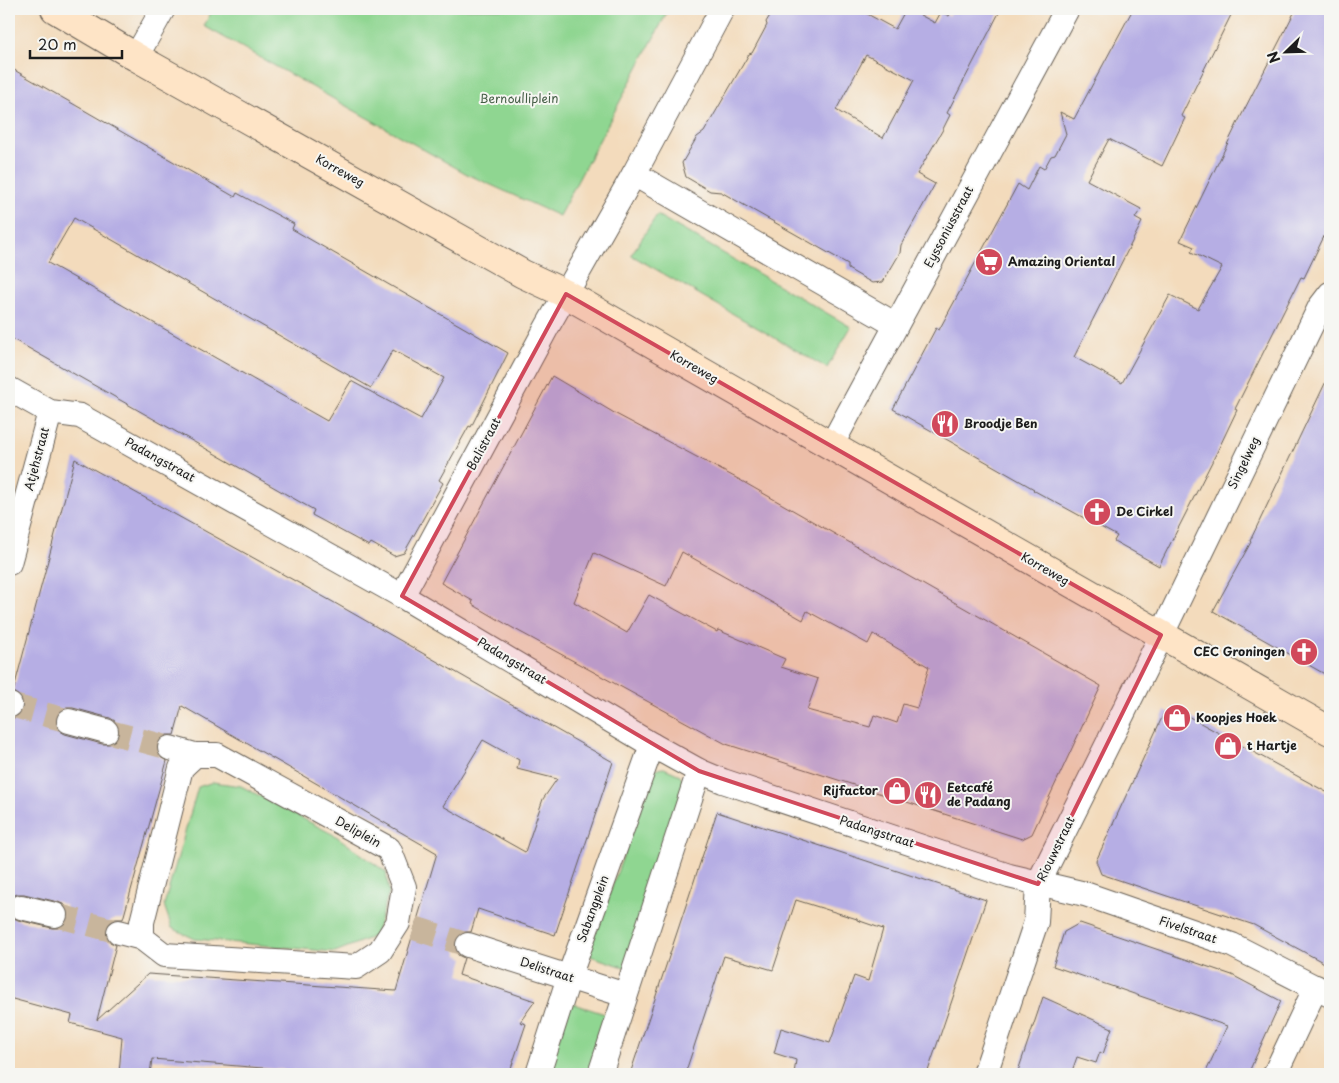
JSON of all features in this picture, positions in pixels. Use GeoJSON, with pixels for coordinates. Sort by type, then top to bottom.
{"type":"FeatureCollection","features":[{"type":"Feature","properties":{"kind":"street","name":"Korreweg"},"geometry":{"type":"LineString","coordinates":[[55,9],[136,57],[524,274],[566,294],[1330,731]]}},
{"type":"Feature","properties":{"kind":"street"},"geometry":{"type":"LineString","coordinates":[[136,57],[163,9]]}},
{"type":"Feature","properties":{"kind":"street"},"geometry":{"type":"LineString","coordinates":[[566,294],[634,174],[722,9]]}},
{"type":"Feature","properties":{"kind":"street","name":"Eyssoniusstraat"},"geometry":{"type":"LineString","coordinates":[[831,446],[1067,9]]}},
{"type":"Feature","properties":{"kind":"street"},"geometry":{"type":"LineString","coordinates":[[634,174],[896,325]]}},
{"type":"Feature","properties":{"kind":"street","name":"Balistraat"},"geometry":{"type":"LineString","coordinates":[[402,596],[566,294]]}},
{"type":"Feature","properties":{"kind":"street","name":"Singelweg"},"geometry":{"type":"LineString","coordinates":[[1160,635],[1320,307],[1330,294]]}},
{"type":"Feature","properties":{"kind":"street","name":"Padangstraat"},"geometry":{"type":"LineString","coordinates":[[9,389],[50,412],[80,416],[402,596],[699,771],[723,781],[1038,884]]}},
{"type":"Feature","properties":{"kind":"street","name":"Atjehstraat"},"geometry":{"type":"LineString","coordinates":[[9,563],[50,412]]}},
{"type":"Feature","properties":{"kind":"street","name":"Riouwstraat"},"geometry":{"type":"LineString","coordinates":[[986,1074],[1036,922],[1038,884],[1160,635]]}},
{"type":"Feature","properties":{"kind":"street"},"geometry":{"type":"LineString","coordinates":[[69,721],[106,731]]}},
{"type":"Feature","properties":{"kind":"street","name":"Sabangplein"},"geometry":{"type":"LineString","coordinates":[[538,1074],[569,977],[652,745]]}},
{"type":"Feature","properties":{"kind":"street","name":"Deliplein"},"geometry":{"type":"LineString","coordinates":[[119,932],[142,938],[164,954],[356,967],[380,951],[406,926],[404,887],[389,850],[217,754],[195,755],[170,748]]}},
{"type":"Feature","properties":{"kind":"street"},"geometry":{"type":"LineString","coordinates":[[142,938],[142,922],[181,768],[195,755]]}},
{"type":"Feature","properties":{"kind":"street"},"geometry":{"type":"LineString","coordinates":[[600,1074],[699,771]]}},
{"type":"Feature","properties":{"kind":"street","name":"Fivelstraat"},"geometry":{"type":"LineString","coordinates":[[1038,884],[1085,894],[1232,945],[1323,991]]}},
{"type":"Feature","properties":{"kind":"street"},"geometry":{"type":"LineString","coordinates":[[21,906],[55,915]]}},
{"type":"Feature","properties":{"kind":"street","name":"Delistraat"},"geometry":{"type":"LineString","coordinates":[[468,945],[625,995]]}},
{"type":"Feature","properties":{"kind":"street"},"geometry":{"type":"LineString","coordinates":[[1275,1074],[1323,991]]}},
{"type":"Feature","properties":{"kind":"highlighted area"},"geometry":{"type":"Polygon","coordinates":[[[566,294],[1161,635],[1038,884],[699,771],[402,596],[566,294]]]}},
{"type":"Feature","properties":{"kind":"green space","name":"Bernoulliplein"},"geometry":{"type":"Polygon","coordinates":[[[213,9],[669,9],[559,216],[467,174],[204,26],[213,9]]]}},
{"type":"Feature","properties":{"kind":"green space"},"geometry":{"type":"Polygon","coordinates":[[[657,215],[851,327],[827,368],[631,255],[657,215]]]}},
{"type":"Feature","properties":{"kind":"green space"},"geometry":{"type":"Polygon","coordinates":[[[664,768],[680,775],[686,788],[627,968],[587,955],[655,769],[664,768]]]}},
{"type":"Feature","properties":{"kind":"green space"},"geometry":{"type":"Polygon","coordinates":[[[213,782],[241,786],[336,836],[386,872],[389,892],[375,936],[335,952],[195,939],[172,928],[164,905],[198,787],[213,782]]]}},
{"type":"Feature","properties":{"kind":"green space"},"geometry":{"type":"Polygon","coordinates":[[[571,1003],[611,1016],[592,1074],[546,1074],[571,1003]]]}},
{"type":"Feature","properties":{"kind":"building"},"geometry":{"type":"Polygon","coordinates":[[[774,9],[858,9],[895,29],[906,9],[935,23],[941,12],[949,16],[953,9],[1001,9],[947,113],[950,115],[942,131],[917,174],[935,184],[883,282],[872,283],[848,269],[848,264],[721,192],[710,191],[686,177],[682,163],[697,137],[704,132],[749,54],[752,53],[767,25],[766,22],[774,9]],[[866,55],[836,110],[883,138],[914,80],[866,55]]]}},
{"type":"Feature","properties":{"kind":"building"},"geometry":{"type":"Polygon","coordinates":[[[1133,9],[1234,9],[1181,116],[1185,118],[1162,166],[1109,139],[1087,180],[1141,209],[1135,218],[1142,222],[1074,357],[1122,383],[1170,295],[1198,309],[1222,267],[1191,252],[1194,247],[1180,241],[1296,9],[1330,9],[1330,224],[1304,278],[1301,277],[1235,409],[1237,410],[1217,452],[1159,566],[1114,541],[1117,536],[893,409],[936,328],[939,330],[1018,184],[1027,190],[1039,166],[1044,169],[1051,156],[1055,155],[1066,134],[1060,112],[1074,119],[1133,9]]]}},
{"type":"Feature","properties":{"kind":"building"},"geometry":{"type":"Polygon","coordinates":[[[9,67],[235,197],[237,193],[294,224],[292,229],[508,353],[471,427],[469,426],[439,480],[443,483],[404,553],[394,556],[371,543],[369,546],[312,515],[314,510],[9,337],[9,67]],[[74,218],[48,263],[327,421],[351,381],[421,419],[444,378],[393,350],[371,388],[74,218]]]}},
{"type":"Feature","properties":{"kind":"building"},"geometry":{"type":"Polygon","coordinates":[[[1330,373],[1330,677],[1213,611],[1251,542],[1330,373]]]}},
{"type":"Feature","properties":{"kind":"building"},"geometry":{"type":"Polygon","coordinates":[[[552,376],[616,414],[740,480],[1101,686],[1032,834],[1022,839],[726,744],[511,627],[472,604],[473,601],[441,583],[552,376]],[[682,552],[666,586],[594,553],[574,602],[627,633],[649,595],[717,632],[718,630],[785,659],[781,667],[818,679],[807,710],[870,727],[874,715],[897,723],[903,704],[917,708],[929,667],[873,634],[868,644],[807,611],[803,620],[682,552]]]}},
{"type":"Feature","properties":{"kind":"building"},"geometry":{"type":"Polygon","coordinates":[[[75,459],[333,602],[613,762],[555,935],[478,909],[471,932],[459,935],[455,940],[455,948],[458,955],[464,958],[459,975],[535,1001],[520,1022],[526,1024],[509,1074],[336,1074],[152,1059],[150,1074],[119,1074],[122,1037],[70,1023],[72,1015],[9,998],[9,913],[18,920],[52,928],[65,925],[68,918],[65,905],[58,902],[17,894],[11,897],[9,902],[9,719],[17,717],[24,705],[22,698],[13,692],[75,459]],[[182,706],[174,735],[167,735],[161,738],[157,745],[157,752],[160,757],[167,761],[123,919],[115,919],[106,928],[106,936],[110,942],[116,945],[97,1020],[148,974],[396,991],[437,853],[182,706]],[[66,708],[60,711],[56,717],[56,724],[60,731],[65,734],[102,744],[110,744],[119,735],[119,728],[115,721],[110,718],[73,708],[66,708]],[[483,740],[443,806],[525,852],[543,799],[557,779],[517,769],[519,760],[483,740]]]}},
{"type":"Feature","properties":{"kind":"building"},"geometry":{"type":"Polygon","coordinates":[[[1173,708],[1330,794],[1330,966],[1254,925],[1101,874],[1096,861],[1165,711],[1171,713],[1173,708]]]}},
{"type":"Feature","properties":{"kind":"building"},"geometry":{"type":"Polygon","coordinates":[[[717,812],[986,900],[927,1074],[794,1074],[796,1060],[774,1053],[781,1028],[830,1043],[854,976],[868,981],[883,929],[796,900],[773,970],[724,956],[685,1074],[630,1074],[717,812]]]}},
{"type":"Feature","properties":{"kind":"building"},"geometry":{"type":"Polygon","coordinates":[[[1080,923],[1232,975],[1281,1001],[1248,1074],[1205,1074],[1227,1026],[1053,966],[1064,932],[1080,923]]]}},
{"type":"Feature","properties":{"kind":"building"},"geometry":{"type":"Polygon","coordinates":[[[1043,997],[1112,1028],[1103,1054],[1100,1052],[1096,1063],[1077,1057],[1071,1074],[1017,1074],[1043,997]]]}},
{"type":"Feature","properties":{"kind":"tunnel"},"geometry":{"type":"LineString","coordinates":[[10,705],[69,721]]}},
{"type":"Feature","properties":{"kind":"tunnel"},"geometry":{"type":"LineString","coordinates":[[106,731],[170,748]]}},
{"type":"Feature","properties":{"kind":"tunnel"},"geometry":{"type":"LineString","coordinates":[[55,915],[119,932]]}},
{"type":"Feature","properties":{"kind":"tunnel"},"geometry":{"type":"LineString","coordinates":[[414,928],[468,945]]}},
{"type":"Feature","properties":{"kind":"place","name":"Amazing Oriental"},"geometry":{"type":"Point","coordinates":[989,262]}},
{"type":"Feature","properties":{"kind":"place","name":"Broodje Ben"},"geometry":{"type":"Point","coordinates":[945,424]}},
{"type":"Feature","properties":{"kind":"place","name":"De Cirkel"},"geometry":{"type":"Point","coordinates":[1097,512]}},
{"type":"Feature","properties":{"kind":"place","name":"CEC Groningen"},"geometry":{"type":"Point","coordinates":[1304,652]}},
{"type":"Feature","properties":{"kind":"place","name":"Koopjes Hoek"},"geometry":{"type":"Point","coordinates":[1177,718]}},
{"type":"Feature","properties":{"kind":"place","name":"t Hartje"},"geometry":{"type":"Point","coordinates":[1228,746]}},
{"type":"Feature","properties":{"kind":"place","name":"Rijfactor"},"geometry":{"type":"Point","coordinates":[897,791]}},
{"type":"Feature","properties":{"kind":"place","name":"Eetcafé de Padang"},"geometry":{"type":"Point","coordinates":[928,795]}}]}
